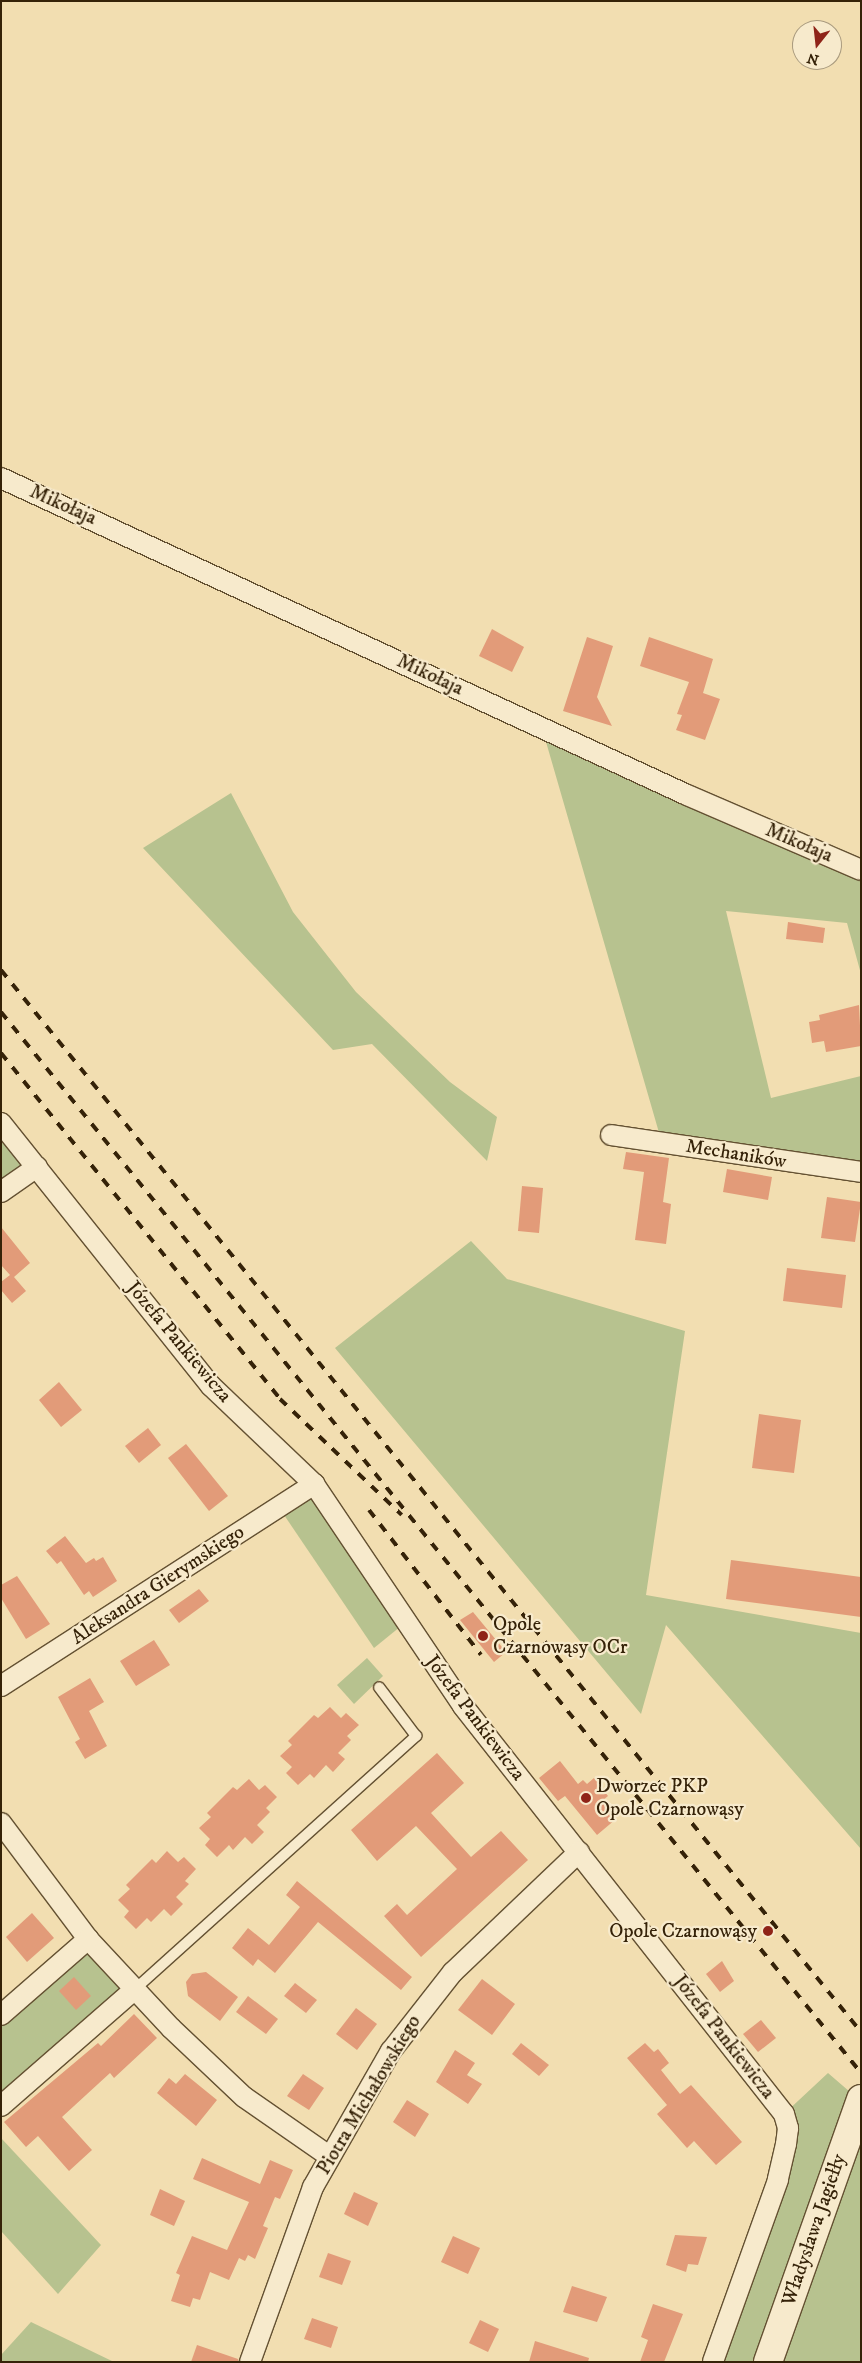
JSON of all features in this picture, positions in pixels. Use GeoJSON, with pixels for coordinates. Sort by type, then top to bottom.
{"type":"FeatureCollection","features":[{"type":"Feature","properties":{"kind":"street","name":"Mikołaja"},"geometry":{"type":"LineString","coordinates":[[1,478],[687,795],[861,870]]}},
{"type":"Feature","properties":{"kind":"street","name":"Józefa Pankiewicza"},"geometry":{"type":"LineString","coordinates":[[1,1123],[211,1386],[314,1484],[463,1706],[784,2114],[788,2128],[778,2180],[714,2362]]}},
{"type":"Feature","properties":{"kind":"street","name":"Mechaników"},"geometry":{"type":"LineString","coordinates":[[611,1135],[861,1172]]}},
{"type":"Feature","properties":{"kind":"street"},"geometry":{"type":"LineString","coordinates":[[1,1192],[38,1167]]}},
{"type":"Feature","properties":{"kind":"street","name":"Aleksandra Gierymskiego"},"geometry":{"type":"LineString","coordinates":[[1,1686],[314,1484]]}},
{"type":"Feature","properties":{"kind":"street"},"geometry":{"type":"LineString","coordinates":[[1,1823],[88,1939],[134,1990],[244,2097],[329,2156]]}},
{"type":"Feature","properties":{"kind":"street","name":"Piotra Michałowskiego"},"geometry":{"type":"LineString","coordinates":[[250,2362],[313,2187],[390,2051],[421,2009],[480,1943],[579,1852]]}},
{"type":"Feature","properties":{"kind":"street"},"geometry":{"type":"LineString","coordinates":[[1,2014],[88,1939]]}},
{"type":"Feature","properties":{"kind":"street"},"geometry":{"type":"LineString","coordinates":[[1,2106],[134,1990]]}},
{"type":"Feature","properties":{"kind":"street","name":"Władysława Jagiełły"},"geometry":{"type":"LineString","coordinates":[[768,2362],[860,2102]]}},
{"type":"Feature","properties":{"kind":"lane"},"geometry":{"type":"LineString","coordinates":[[134,1990],[416,1736],[380,1687]]}},
{"type":"Feature","properties":{"kind":"green space"},"geometry":{"type":"Polygon","coordinates":[[[542,728],[861,870],[861,974],[847,923],[726,911],[771,1098],[861,1076],[861,1172],[662,1143],[542,728]]]}},
{"type":"Feature","properties":{"kind":"green space"},"geometry":{"type":"Polygon","coordinates":[[[231,793],[293,912],[356,992],[450,1082],[497,1117],[487,1161],[372,1044],[333,1050],[143,848],[231,793]]]}},
{"type":"Feature","properties":{"kind":"green space"},"geometry":{"type":"Polygon","coordinates":[[[1,1123],[37,1167],[1,1183],[1,1123]]]}},
{"type":"Feature","properties":{"kind":"green space"},"geometry":{"type":"Polygon","coordinates":[[[471,1241],[507,1279],[685,1331],[646,1595],[861,1633],[861,1849],[666,1625],[641,1714],[335,1348],[471,1241]]]}},
{"type":"Feature","properties":{"kind":"green space"},"geometry":{"type":"Polygon","coordinates":[[[314,1484],[406,1622],[374,1648],[278,1506],[314,1484]]]}},
{"type":"Feature","properties":{"kind":"green space"},"geometry":{"type":"Polygon","coordinates":[[[367,1658],[383,1676],[354,1704],[337,1685],[367,1658]]]}},
{"type":"Feature","properties":{"kind":"green space"},"geometry":{"type":"Polygon","coordinates":[[[88,1939],[134,1990],[1,2103],[1,2015],[88,1939]]]}},
{"type":"Feature","properties":{"kind":"green space"},"geometry":{"type":"Polygon","coordinates":[[[828,2073],[850,2092],[861,2108],[861,2362],[713,2362],[763,2222],[784,2114],[828,2073]]]}},
{"type":"Feature","properties":{"kind":"green space"},"geometry":{"type":"Polygon","coordinates":[[[1,2138],[101,2245],[58,2294],[1,2231],[1,2138]]]}},
{"type":"Feature","properties":{"kind":"green space"},"geometry":{"type":"Polygon","coordinates":[[[31,2322],[114,2362],[1,2362],[1,2355],[31,2322]]]}},
{"type":"Feature","properties":{"kind":"building"},"geometry":{"type":"Polygon","coordinates":[[[492,629],[524,647],[512,672],[479,656],[492,629]]]}},
{"type":"Feature","properties":{"kind":"building"},"geometry":{"type":"Polygon","coordinates":[[[587,637],[613,646],[597,697],[612,726],[563,711],[587,637]]]}},
{"type":"Feature","properties":{"kind":"building"},"geometry":{"type":"Polygon","coordinates":[[[649,637],[713,659],[703,693],[720,699],[705,740],[676,730],[682,715],[677,714],[689,682],[640,666],[649,637]]]}},
{"type":"Feature","properties":{"kind":"building"},"geometry":{"type":"Polygon","coordinates":[[[788,922],[825,928],[823,943],[786,939],[788,922]]]}},
{"type":"Feature","properties":{"kind":"building"},"geometry":{"type":"Polygon","coordinates":[[[859,1005],[861,1046],[826,1052],[824,1041],[812,1043],[809,1022],[820,1020],[819,1015],[859,1005]]]}},
{"type":"Feature","properties":{"kind":"building"},"geometry":{"type":"Polygon","coordinates":[[[626,1152],[669,1158],[663,1202],[671,1204],[666,1244],[635,1240],[644,1172],[623,1169],[626,1152]]]}},
{"type":"Feature","properties":{"kind":"building"},"geometry":{"type":"Polygon","coordinates":[[[727,1169],[772,1177],[768,1200],[723,1192],[727,1169]]]}},
{"type":"Feature","properties":{"kind":"building"},"geometry":{"type":"Polygon","coordinates":[[[522,1186],[543,1188],[539,1233],[518,1231],[522,1186]]]}},
{"type":"Feature","properties":{"kind":"building"},"geometry":{"type":"Polygon","coordinates":[[[827,1197],[861,1202],[855,1242],[821,1238],[827,1197]]]}},
{"type":"Feature","properties":{"kind":"building"},"geometry":{"type":"Polygon","coordinates":[[[1,1227],[30,1263],[14,1277],[26,1291],[12,1303],[1,1290],[1,1282],[10,1275],[1,1265],[1,1227]]]}},
{"type":"Feature","properties":{"kind":"building"},"geometry":{"type":"Polygon","coordinates":[[[787,1268],[846,1275],[842,1308],[783,1301],[787,1268]]]}},
{"type":"Feature","properties":{"kind":"building"},"geometry":{"type":"Polygon","coordinates":[[[59,1382],[82,1410],[61,1427],[39,1400],[59,1382]]]}},
{"type":"Feature","properties":{"kind":"building"},"geometry":{"type":"Polygon","coordinates":[[[759,1414],[801,1420],[794,1473],[752,1468],[759,1414]]]}},
{"type":"Feature","properties":{"kind":"building"},"geometry":{"type":"Polygon","coordinates":[[[148,1428],[161,1445],[139,1463],[125,1446],[148,1428]]]}},
{"type":"Feature","properties":{"kind":"building"},"geometry":{"type":"Polygon","coordinates":[[[186,1444],[228,1496],[209,1511],[168,1458],[186,1444]]]}},
{"type":"Feature","properties":{"kind":"building"},"geometry":{"type":"Polygon","coordinates":[[[65,1536],[86,1563],[94,1558],[96,1561],[103,1557],[117,1581],[93,1597],[89,1591],[84,1595],[61,1561],[57,1564],[46,1551],[65,1536]]]}},
{"type":"Feature","properties":{"kind":"building"},"geometry":{"type":"Polygon","coordinates":[[[731,1560],[861,1577],[861,1617],[726,1599],[731,1560]]]}},
{"type":"Feature","properties":{"kind":"building"},"geometry":{"type":"Polygon","coordinates":[[[17,1576],[50,1624],[26,1639],[1,1598],[1,1585],[17,1576]]]}},
{"type":"Feature","properties":{"kind":"building"},"geometry":{"type":"Polygon","coordinates":[[[199,1589],[209,1601],[179,1623],[169,1610],[199,1589]]]}},
{"type":"Feature","properties":{"kind":"building","name":"Opole Czarnowąsy OCr"},"geometry":{"type":"Polygon","coordinates":[[[473,1612],[506,1652],[494,1662],[460,1620],[473,1612]]]}},
{"type":"Feature","properties":{"kind":"building"},"geometry":{"type":"Polygon","coordinates":[[[154,1640],[170,1665],[136,1686],[120,1661],[154,1640]]]}},
{"type":"Feature","properties":{"kind":"building"},"geometry":{"type":"Polygon","coordinates":[[[90,1678],[104,1702],[89,1711],[107,1746],[85,1759],[75,1742],[80,1739],[58,1697],[90,1678]]]}},
{"type":"Feature","properties":{"kind":"building"},"geometry":{"type":"Polygon","coordinates":[[[330,1707],[341,1718],[346,1713],[359,1725],[347,1736],[351,1740],[338,1753],[345,1759],[333,1772],[326,1765],[314,1778],[310,1774],[298,1785],[286,1773],[292,1767],[280,1756],[292,1745],[288,1741],[314,1715],[318,1718],[330,1707]]]}},
{"type":"Feature","properties":{"kind":"building"},"geometry":{"type":"Polygon","coordinates":[[[437,1753],[464,1783],[431,1813],[471,1857],[501,1831],[528,1860],[421,1957],[384,1916],[397,1904],[407,1915],[457,1869],[416,1826],[377,1861],[351,1830],[437,1753]]]}},
{"type":"Feature","properties":{"kind":"building","name":"Dworzec PKP Opole Czarnowąsy"},"geometry":{"type":"Polygon","coordinates":[[[560,1761],[578,1784],[583,1780],[587,1784],[594,1778],[608,1796],[603,1800],[616,1819],[597,1835],[565,1796],[558,1801],[539,1778],[560,1761]]]}},
{"type":"Feature","properties":{"kind":"building"},"geometry":{"type":"Polygon","coordinates":[[[249,1779],[259,1790],[265,1785],[277,1797],[266,1808],[270,1812],[257,1825],[264,1832],[252,1844],[245,1837],[233,1850],[229,1845],[217,1857],[205,1845],[210,1839],[199,1828],[211,1817],[207,1813],[233,1787],[237,1790],[249,1779]]]}},
{"type":"Feature","properties":{"kind":"building"},"geometry":{"type":"Polygon","coordinates":[[[167,1851],[178,1862],[184,1857],[196,1869],[185,1881],[189,1884],[176,1897],[183,1904],[171,1916],[164,1909],[151,1922],[147,1918],[136,1929],[124,1917],[129,1911],[118,1900],[130,1889],[126,1885],[152,1859],[156,1863],[167,1851]]]}},
{"type":"Feature","properties":{"kind":"building"},"geometry":{"type":"Polygon","coordinates":[[[297,1881],[412,1977],[401,1990],[318,1922],[275,1973],[258,1959],[253,1966],[232,1948],[248,1928],[269,1945],[300,1907],[286,1895],[297,1881]]]}},
{"type":"Feature","properties":{"kind":"building"},"geometry":{"type":"Polygon","coordinates":[[[32,1913],[54,1938],[27,1962],[6,1937],[32,1913]]]}},
{"type":"Feature","properties":{"kind":"building"},"geometry":{"type":"Polygon","coordinates":[[[722,1961],[734,1981],[720,1992],[706,1974],[722,1961]]]}},
{"type":"Feature","properties":{"kind":"building"},"geometry":{"type":"Polygon","coordinates":[[[206,1972],[238,1997],[220,2021],[188,1996],[186,1982],[192,1974],[206,1972]]]}},
{"type":"Feature","properties":{"kind":"building"},"geometry":{"type":"Polygon","coordinates":[[[74,1977],[91,1996],[76,2010],[59,1991],[74,1977]]]}},
{"type":"Feature","properties":{"kind":"building"},"geometry":{"type":"Polygon","coordinates":[[[482,1979],[515,2004],[492,2035],[458,2010],[482,1979]]]}},
{"type":"Feature","properties":{"kind":"building"},"geometry":{"type":"Polygon","coordinates":[[[295,1983],[317,2000],[306,2013],[284,1996],[295,1983]]]}},
{"type":"Feature","properties":{"kind":"building"},"geometry":{"type":"Polygon","coordinates":[[[248,1996],[278,2019],[266,2034],[236,2012],[248,1996]]]}},
{"type":"Feature","properties":{"kind":"building"},"geometry":{"type":"Polygon","coordinates":[[[356,2008],[377,2024],[357,2050],[336,2034],[356,2008]]]}},
{"type":"Feature","properties":{"kind":"building"},"geometry":{"type":"Polygon","coordinates":[[[134,2014],[157,2038],[114,2078],[110,2073],[62,2117],[92,2150],[69,2171],[38,2136],[26,2147],[4,2122],[98,2043],[101,2046],[134,2014]]]}},
{"type":"Feature","properties":{"kind":"building"},"geometry":{"type":"Polygon","coordinates":[[[761,2020],[776,2038],[758,2052],[743,2034],[761,2020]]]}},
{"type":"Feature","properties":{"kind":"building"},"geometry":{"type":"Polygon","coordinates":[[[521,2043],[549,2065],[539,2076],[512,2054],[521,2043]]]}},
{"type":"Feature","properties":{"kind":"building"},"geometry":{"type":"Polygon","coordinates":[[[645,2043],[654,2052],[658,2049],[669,2063],[661,2070],[680,2094],[691,2085],[742,2142],[716,2165],[694,2141],[687,2148],[657,2114],[667,2105],[627,2058],[645,2043]]]}},
{"type":"Feature","properties":{"kind":"building"},"geometry":{"type":"Polygon","coordinates":[[[455,2050],[475,2063],[467,2075],[482,2084],[468,2104],[436,2082],[455,2050]]]}},
{"type":"Feature","properties":{"kind":"building"},"geometry":{"type":"Polygon","coordinates":[[[185,2074],[217,2100],[196,2126],[157,2093],[169,2078],[176,2084],[185,2074]]]}},
{"type":"Feature","properties":{"kind":"building"},"geometry":{"type":"Polygon","coordinates":[[[303,2074],[324,2088],[309,2110],[287,2096],[303,2074]]]}},
{"type":"Feature","properties":{"kind":"building"},"geometry":{"type":"Polygon","coordinates":[[[407,2100],[429,2114],[415,2137],[393,2122],[407,2100]]]}},
{"type":"Feature","properties":{"kind":"building"},"geometry":{"type":"Polygon","coordinates":[[[202,2158],[260,2184],[270,2160],[293,2170],[280,2199],[275,2197],[263,2226],[268,2228],[255,2259],[248,2255],[245,2261],[239,2258],[229,2280],[210,2272],[200,2300],[193,2298],[190,2307],[171,2301],[180,2275],[176,2273],[192,2236],[227,2250],[249,2202],[193,2179],[202,2158]]]}},
{"type":"Feature","properties":{"kind":"building"},"geometry":{"type":"Polygon","coordinates":[[[160,2189],[185,2201],[174,2226],[150,2215],[160,2189]]]}},
{"type":"Feature","properties":{"kind":"building"},"geometry":{"type":"Polygon","coordinates":[[[354,2192],[378,2203],[368,2226],[344,2214],[354,2192]]]}},
{"type":"Feature","properties":{"kind":"building"},"geometry":{"type":"Polygon","coordinates":[[[675,2235],[707,2237],[698,2265],[688,2264],[686,2272],[666,2265],[675,2235]]]}},
{"type":"Feature","properties":{"kind":"building"},"geometry":{"type":"Polygon","coordinates":[[[453,2236],[480,2248],[468,2274],[441,2262],[453,2236]]]}},
{"type":"Feature","properties":{"kind":"building"},"geometry":{"type":"Polygon","coordinates":[[[328,2253],[351,2261],[342,2285],[319,2277],[328,2253]]]}},
{"type":"Feature","properties":{"kind":"building"},"geometry":{"type":"Polygon","coordinates":[[[572,2286],[607,2297],[597,2322],[563,2312],[572,2286]]]}},
{"type":"Feature","properties":{"kind":"building"},"geometry":{"type":"Polygon","coordinates":[[[653,2304],[683,2314],[664,2362],[640,2362],[648,2340],[641,2337],[653,2304]]]}},
{"type":"Feature","properties":{"kind":"building"},"geometry":{"type":"Polygon","coordinates":[[[312,2318],[338,2327],[331,2348],[304,2339],[312,2318]]]}},
{"type":"Feature","properties":{"kind":"building"},"geometry":{"type":"Polygon","coordinates":[[[480,2320],[499,2329],[488,2352],[469,2343],[480,2320]]]}},
{"type":"Feature","properties":{"kind":"building"},"geometry":{"type":"Polygon","coordinates":[[[535,2341],[589,2358],[588,2362],[529,2362],[535,2341]]]}},
{"type":"Feature","properties":{"kind":"building"},"geometry":{"type":"Polygon","coordinates":[[[197,2345],[238,2359],[238,2362],[191,2362],[197,2345]]]}},
{"type":"Feature","properties":{"kind":"railway"},"geometry":{"type":"LineString","coordinates":[[1,970],[861,2032]]}},
{"type":"Feature","properties":{"kind":"railway"},"geometry":{"type":"LineString","coordinates":[[1,1012],[861,2073]]}},
{"type":"Feature","properties":{"kind":"railway"},"geometry":{"type":"LineString","coordinates":[[1,1053],[280,1399],[402,1515]]}},
{"type":"Feature","properties":{"kind":"railway"},"geometry":{"type":"LineString","coordinates":[[369,1510],[481,1655]]}},
{"type":"Feature","properties":{"kind":"place","name":"Opole Czarnowąsy OCr"},"geometry":{"type":"Point","coordinates":[483,1636]}},
{"type":"Feature","properties":{"kind":"place","name":"Dworzec PKP Opole Czarnowąsy"},"geometry":{"type":"Point","coordinates":[586,1798]}},
{"type":"Feature","properties":{"kind":"place","name":"Opole Czarnowąsy"},"geometry":{"type":"Point","coordinates":[768,1931]}}]}
